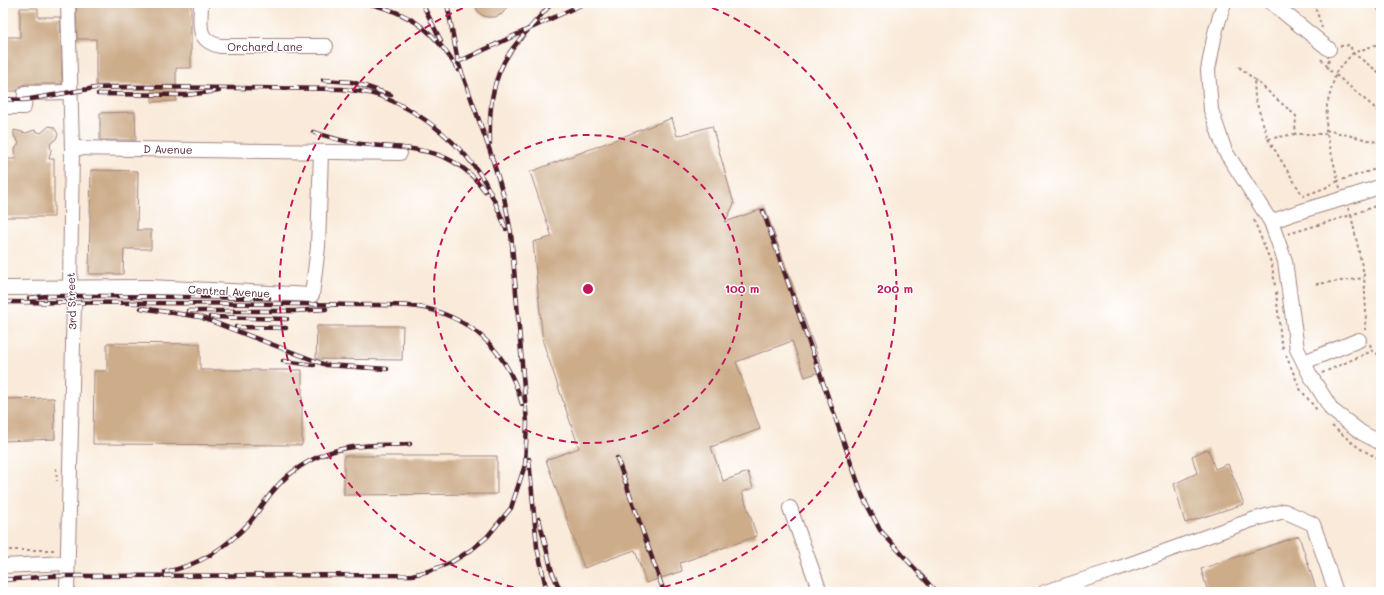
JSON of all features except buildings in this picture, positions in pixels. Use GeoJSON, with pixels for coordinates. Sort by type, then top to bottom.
{"type":"FeatureCollection","features":[{"type":"Feature","properties":{"kind":"street"},"geometry":{"type":"LineString","coordinates":[[68,3],[72,148]]}},
{"type":"Feature","properties":{"kind":"street","name":"Orchard Lane"},"geometry":{"type":"LineString","coordinates":[[201,3],[201,35],[206,41],[220,46],[326,46]]}},
{"type":"Feature","properties":{"kind":"street"},"geometry":{"type":"LineString","coordinates":[[1224,3],[1215,33],[1208,70],[1211,110],[1225,151],[1271,222],[1285,261],[1297,349],[1312,379],[1332,410],[1362,433],[1381,443]]}},
{"type":"Feature","properties":{"kind":"street"},"geometry":{"type":"LineString","coordinates":[[1272,3],[1329,49]]}},
{"type":"Feature","properties":{"kind":"street"},"geometry":{"type":"LineString","coordinates":[[3,107],[24,107],[24,93],[70,92]]}},
{"type":"Feature","properties":{"kind":"street","name":"D Avenue"},"geometry":{"type":"LineString","coordinates":[[72,148],[400,153]]}},
{"type":"Feature","properties":{"kind":"street","name":"3rd Street"},"geometry":{"type":"LineString","coordinates":[[67,592],[69,453],[74,303],[70,288],[72,148]]}},
{"type":"Feature","properties":{"kind":"street","name":"Central Avenue"},"geometry":{"type":"LineString","coordinates":[[3,288],[149,287],[312,295],[318,247],[321,152]]}},
{"type":"Feature","properties":{"kind":"street"},"geometry":{"type":"LineString","coordinates":[[1271,222],[1296,212],[1358,195],[1381,186]]}},
{"type":"Feature","properties":{"kind":"street"},"geometry":{"type":"LineString","coordinates":[[1304,362],[1364,336]]}},
{"type":"Feature","properties":{"kind":"street"},"geometry":{"type":"LineString","coordinates":[[790,508],[820,592]]}},
{"type":"Feature","properties":{"kind":"street"},"geometry":{"type":"LineString","coordinates":[[1045,592],[1110,571],[1252,520],[1284,511],[1313,524],[1336,592]]}},
{"type":"Feature","properties":{"kind":"street"},"geometry":{"type":"LineString","coordinates":[[3,566],[67,563]]}},
{"type":"Feature","properties":{"kind":"path"},"geometry":{"type":"LineString","coordinates":[[1314,3],[1323,29]]}},
{"type":"Feature","properties":{"kind":"path"},"geometry":{"type":"LineString","coordinates":[[1376,3],[1381,16]]}},
{"type":"Feature","properties":{"kind":"path"},"geometry":{"type":"LineString","coordinates":[[1254,79],[1255,98],[1268,139],[1303,196],[1325,188],[1338,181],[1326,130],[1327,105],[1336,72],[1353,53],[1381,43]]}},
{"type":"Feature","properties":{"kind":"path"},"geometry":{"type":"LineString","coordinates":[[1353,53],[1381,74]]}},
{"type":"Feature","properties":{"kind":"path"},"geometry":{"type":"LineString","coordinates":[[1239,66],[1296,116],[1295,134]]}},
{"type":"Feature","properties":{"kind":"path"},"geometry":{"type":"LineString","coordinates":[[1335,75],[1381,113]]}},
{"type":"Feature","properties":{"kind":"path"},"geometry":{"type":"LineString","coordinates":[[1326,130],[1381,143]]}},
{"type":"Feature","properties":{"kind":"path"},"geometry":{"type":"LineString","coordinates":[[1268,139],[1295,134],[1327,134]]}},
{"type":"Feature","properties":{"kind":"path"},"geometry":{"type":"LineString","coordinates":[[1276,238],[1351,215],[1364,278],[1366,312],[1364,336],[1372,351],[1381,356]]}},
{"type":"Feature","properties":{"kind":"path"},"geometry":{"type":"LineString","coordinates":[[1252,216],[1260,231],[1272,265],[1281,341],[1290,369],[1299,386],[1320,414]]}},
{"type":"Feature","properties":{"kind":"path"},"geometry":{"type":"LineString","coordinates":[[1316,284],[1364,278]]}},
{"type":"Feature","properties":{"kind":"path"},"geometry":{"type":"LineString","coordinates":[[1299,386],[1332,367],[1372,351]]}},
{"type":"Feature","properties":{"kind":"path"},"geometry":{"type":"LineString","coordinates":[[1330,424],[1359,448],[1381,460]]}},
{"type":"Feature","properties":{"kind":"path"},"geometry":{"type":"LineString","coordinates":[[3,550],[56,550]]}},
{"type":"Feature","properties":{"kind":"railway"},"geometry":{"type":"LineString","coordinates":[[366,3],[396,12],[420,25],[440,44],[458,70]]}},
{"type":"Feature","properties":{"kind":"railway"},"geometry":{"type":"LineString","coordinates":[[422,3],[441,41]]}},
{"type":"Feature","properties":{"kind":"railway"},"geometry":{"type":"LineString","coordinates":[[447,3],[458,62]]}},
{"type":"Feature","properties":{"kind":"railway"},"geometry":{"type":"LineString","coordinates":[[490,143],[492,96],[499,74],[510,52],[552,3]]}},
{"type":"Feature","properties":{"kind":"railway"},"geometry":{"type":"LineString","coordinates":[[3,580],[52,576],[412,575],[429,571],[450,563],[471,550],[487,537],[511,508],[525,465],[527,423],[511,233],[504,197],[490,151],[458,62],[585,3]]}},
{"type":"Feature","properties":{"kind":"railway"},"geometry":{"type":"LineString","coordinates":[[323,80],[352,82],[391,95]]}},
{"type":"Feature","properties":{"kind":"railway"},"geometry":{"type":"LineString","coordinates":[[3,99],[24,100],[95,88],[133,87],[342,89],[373,94],[383,97],[413,112],[427,121],[454,143],[476,168],[485,182],[506,229]]}},
{"type":"Feature","properties":{"kind":"railway"},"geometry":{"type":"LineString","coordinates":[[98,94],[186,95],[219,91]]}},
{"type":"Feature","properties":{"kind":"railway"},"geometry":{"type":"LineString","coordinates":[[313,132],[349,142],[413,149],[444,157],[458,165],[472,176],[485,191]]}},
{"type":"Feature","properties":{"kind":"railway"},"geometry":{"type":"LineString","coordinates":[[763,211],[863,497],[880,530],[936,592]]}},
{"type":"Feature","properties":{"kind":"railway"},"geometry":{"type":"LineString","coordinates":[[29,298],[46,296],[269,298]]}},
{"type":"Feature","properties":{"kind":"railway"},"geometry":{"type":"LineString","coordinates":[[3,302],[388,305],[426,308],[458,320],[472,328],[483,338],[494,349],[511,374],[522,404]]}},
{"type":"Feature","properties":{"kind":"railway"},"geometry":{"type":"LineString","coordinates":[[141,308],[200,317],[326,365],[387,369]]}},
{"type":"Feature","properties":{"kind":"railway"},"geometry":{"type":"LineString","coordinates":[[188,311],[295,311],[326,309]]}},
{"type":"Feature","properties":{"kind":"railway"},"geometry":{"type":"LineString","coordinates":[[210,317],[287,319]]}},
{"type":"Feature","properties":{"kind":"railway"},"geometry":{"type":"LineString","coordinates":[[236,327],[286,328]]}},
{"type":"Feature","properties":{"kind":"railway"},"geometry":{"type":"LineString","coordinates":[[283,361],[314,365]]}},
{"type":"Feature","properties":{"kind":"railway"},"geometry":{"type":"LineString","coordinates":[[165,572],[178,569],[201,560],[232,540],[250,522],[278,485],[307,462],[331,452],[353,447],[410,444]]}},
{"type":"Feature","properties":{"kind":"railway"},"geometry":{"type":"LineString","coordinates":[[617,458],[664,592]]}},
{"type":"Feature","properties":{"kind":"railway"},"geometry":{"type":"LineString","coordinates":[[529,459],[537,547],[547,592]]}},
{"type":"Feature","properties":{"kind":"railway"},"geometry":{"type":"LineString","coordinates":[[539,519],[552,572],[561,592]]}}]}
